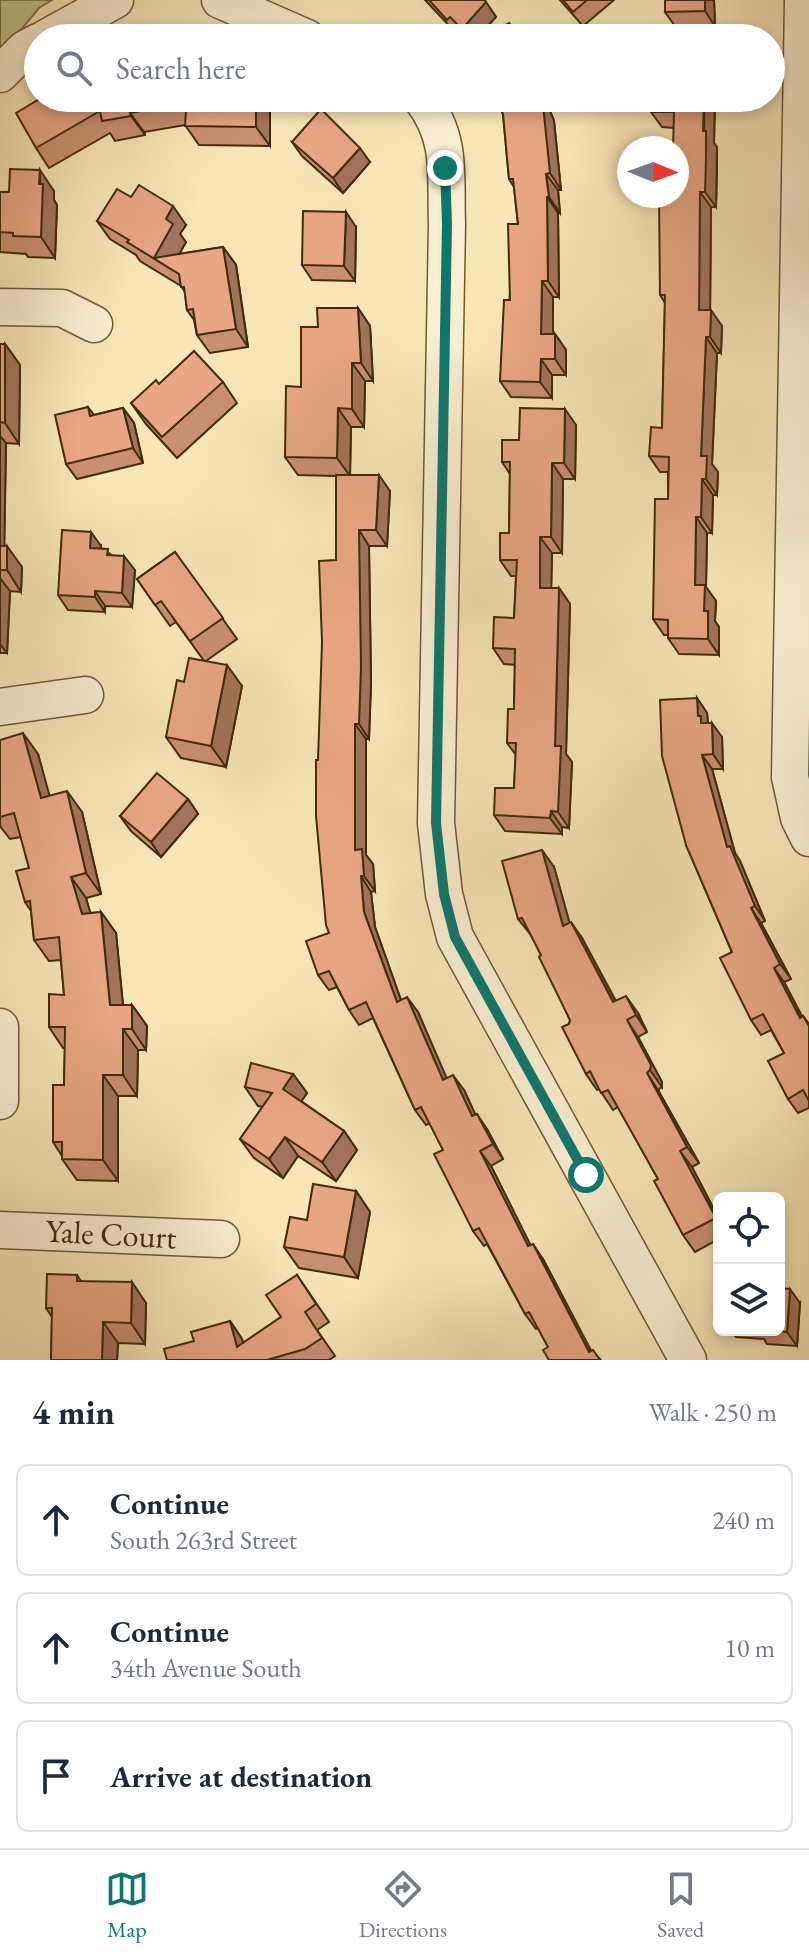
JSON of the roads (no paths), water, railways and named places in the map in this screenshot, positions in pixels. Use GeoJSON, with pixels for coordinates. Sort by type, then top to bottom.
{"type":"FeatureCollection","features":[{"type":"Feature","properties":{"kind":"street"},"geometry":{"type":"LineString","coordinates":[[71,24],[115,0]]}},
{"type":"Feature","properties":{"kind":"street"},"geometry":{"type":"LineString","coordinates":[[220,0],[275,24]]}},
{"type":"Feature","properties":{"kind":"street"},"geometry":{"type":"LineString","coordinates":[[803,0],[790,777],[799,818],[809,838]]}},
{"type":"Feature","properties":{"kind":"street"},"geometry":{"type":"LineString","coordinates":[[0,74],[24,50]]}},
{"type":"Feature","properties":{"kind":"street"},"geometry":{"type":"LineString","coordinates":[[432,112],[444,141],[447,224],[436,823],[444,894],[455,937],[688,1360]]}},
{"type":"Feature","properties":{"kind":"street"},"geometry":{"type":"LineString","coordinates":[[0,307],[62,308],[94,324]]}},
{"type":"Feature","properties":{"kind":"street"},"geometry":{"type":"LineString","coordinates":[[0,707],[85,695]]}},
{"type":"Feature","properties":{"kind":"street"},"geometry":{"type":"LineString","coordinates":[[0,1027],[0,1101]]}},
{"type":"Feature","properties":{"kind":"street","name":"Yale Court"},"geometry":{"type":"LineString","coordinates":[[0,1230],[221,1239]]}}]}
